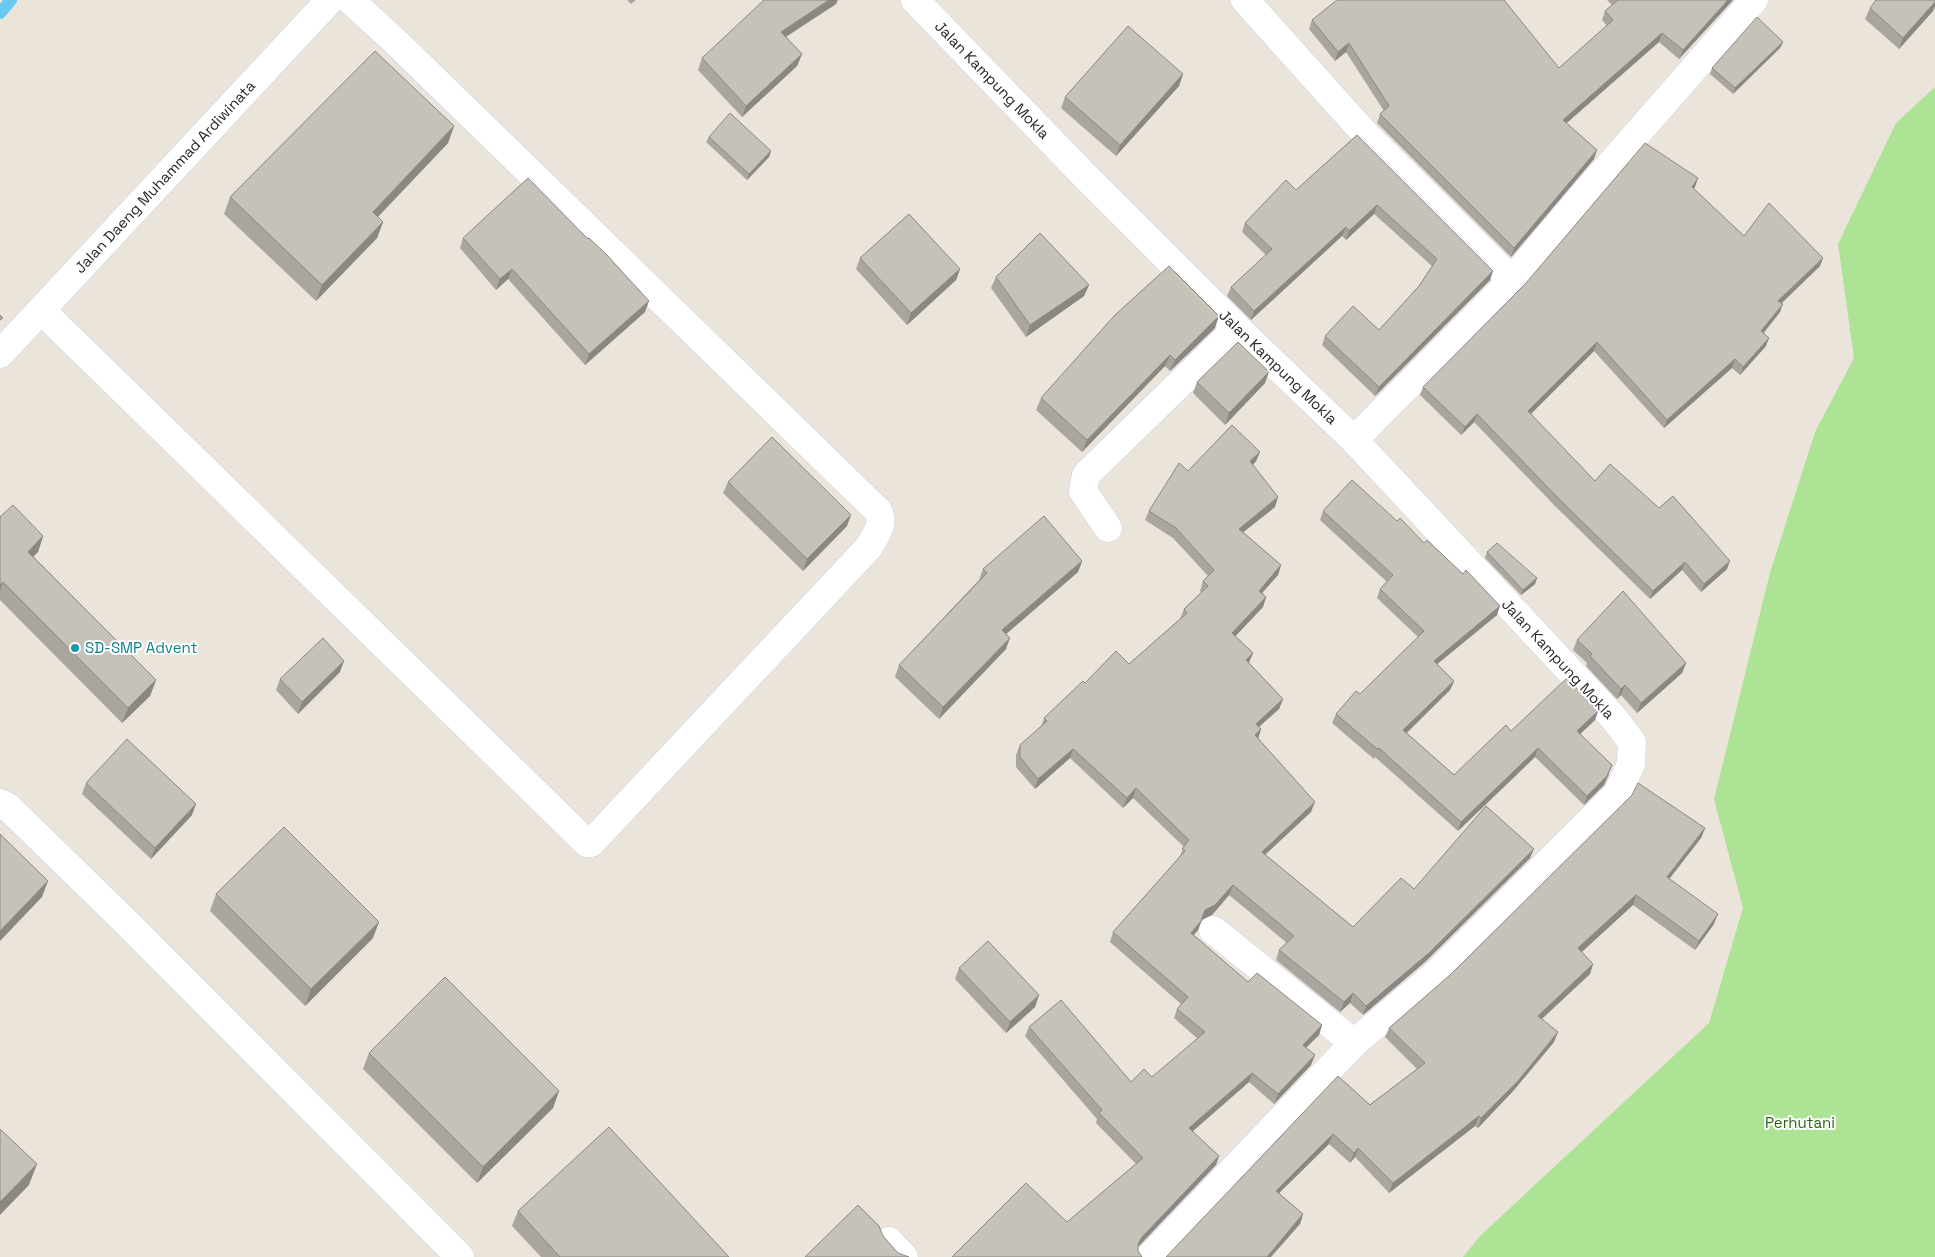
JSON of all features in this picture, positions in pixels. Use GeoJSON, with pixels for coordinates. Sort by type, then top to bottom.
{"type":"FeatureCollection","features":[{"type":"Feature","properties":{"kind":"street","name":"Jalan Daeng Muhammad Ardiwinata"},"geometry":{"type":"LineString","coordinates":[[0,354],[330,0]]}},
{"type":"Feature","properties":{"kind":"street"},"geometry":{"type":"LineString","coordinates":[[41,310],[587,843],[591,843],[869,547],[881,527],[882,519],[878,511],[793,428],[398,44],[350,0]]}},
{"type":"Feature","properties":{"kind":"street","name":"Jalan Kampung Mokla"},"geometry":{"type":"LineString","coordinates":[[915,0],[1086,177],[1237,328],[1354,440],[1612,716],[1632,742],[1631,764],[1617,794],[1436,974],[1354,1043]]}},
{"type":"Feature","properties":{"kind":"street"},"geometry":{"type":"LineString","coordinates":[[1245,0],[1368,137],[1512,280]]}},
{"type":"Feature","properties":{"kind":"street"},"geometry":{"type":"LineString","coordinates":[[1354,440],[1512,280],[1579,200],[1754,0]]}},
{"type":"Feature","properties":{"kind":"street"},"geometry":{"type":"LineString","coordinates":[[1108,528],[1083,492],[1086,475],[1237,328]]}},
{"type":"Feature","properties":{"kind":"street"},"geometry":{"type":"LineString","coordinates":[[0,804],[8,807],[124,919],[460,1257]]}},
{"type":"Feature","properties":{"kind":"street"},"geometry":{"type":"LineString","coordinates":[[1150,1257],[1354,1043],[1213,930]]}},
{"type":"Feature","properties":{"kind":"green space","name":"Perhutani"},"geometry":{"type":"Polygon","coordinates":[[[1935,87],[1935,1257],[1463,1257],[1480,1236],[1709,1023],[1743,908],[1714,799],[1770,573],[1815,432],[1854,358],[1838,244],[1896,123],[1935,87]]]}},
{"type":"Feature","properties":{"kind":"building"},"geometry":{"type":"Polygon","coordinates":[[[764,0],[829,0],[781,32],[802,54],[746,106],[702,58],[764,0]]]}},
{"type":"Feature","properties":{"kind":"building"},"geometry":{"type":"Polygon","coordinates":[[[1337,0],[1504,0],[1559,68],[1613,20],[1605,11],[1618,0],[1728,0],[1683,50],[1662,33],[1563,120],[1597,150],[1514,248],[1380,114],[1389,106],[1349,43],[1338,52],[1312,20],[1337,0]]]}},
{"type":"Feature","properties":{"kind":"building"},"geometry":{"type":"Polygon","coordinates":[[[1876,0],[1935,0],[1935,2],[1903,38],[1870,8],[1876,0]]]}},
{"type":"Feature","properties":{"kind":"building"},"geometry":{"type":"Polygon","coordinates":[[[1757,17],[1783,42],[1735,88],[1712,68],[1757,17]]]}},
{"type":"Feature","properties":{"kind":"building"},"geometry":{"type":"Polygon","coordinates":[[[1128,26],[1183,74],[1120,145],[1065,97],[1128,26]]]}},
{"type":"Feature","properties":{"kind":"building"},"geometry":{"type":"Polygon","coordinates":[[[375,51],[454,126],[373,212],[383,222],[322,285],[230,197],[375,51]]]}},
{"type":"Feature","properties":{"kind":"building"},"geometry":{"type":"Polygon","coordinates":[[[730,113],[771,151],[749,174],[709,137],[730,113]]]}},
{"type":"Feature","properties":{"kind":"building"},"geometry":{"type":"Polygon","coordinates":[[[1357,135],[1493,271],[1379,387],[1325,336],[1353,306],[1379,330],[1419,286],[1437,259],[1377,205],[1349,231],[1346,227],[1254,311],[1231,287],[1272,249],[1245,223],[1286,180],[1296,190],[1357,135]]]}},
{"type":"Feature","properties":{"kind":"building"},"geometry":{"type":"Polygon","coordinates":[[[1645,143],[1698,178],[1692,187],[1744,236],[1769,203],[1823,258],[1778,301],[1783,304],[1761,331],[1769,338],[1743,367],[1735,359],[1667,420],[1597,342],[1528,411],[1595,481],[1610,464],[1659,508],[1673,496],[1730,561],[1704,584],[1685,562],[1653,591],[1558,498],[1477,414],[1465,427],[1423,387],[1526,283],[1645,143]]]}},
{"type":"Feature","properties":{"kind":"building"},"geometry":{"type":"Polygon","coordinates":[[[528,178],[588,239],[606,254],[649,301],[589,354],[512,269],[500,279],[463,238],[528,178]]]}},
{"type":"Feature","properties":{"kind":"building"},"geometry":{"type":"Polygon","coordinates":[[[909,214],[960,269],[911,313],[860,258],[909,214]]]}},
{"type":"Feature","properties":{"kind":"building"},"geometry":{"type":"Polygon","coordinates":[[[1040,233],[1089,285],[1030,325],[996,277],[1040,233]]]}},
{"type":"Feature","properties":{"kind":"building"},"geometry":{"type":"Polygon","coordinates":[[[1169,266],[1219,316],[1175,360],[1170,355],[1087,440],[1041,398],[1115,315],[1169,266]]]}},
{"type":"Feature","properties":{"kind":"building"},"geometry":{"type":"Polygon","coordinates":[[[1238,342],[1269,372],[1229,413],[1197,382],[1238,342]]]}},
{"type":"Feature","properties":{"kind":"building"},"geometry":{"type":"Polygon","coordinates":[[[1232,425],[1260,452],[1250,461],[1278,497],[1239,529],[1281,565],[1259,591],[1266,597],[1232,633],[1253,653],[1246,660],[1283,699],[1256,724],[1261,729],[1255,735],[1315,802],[1262,852],[1353,927],[1401,878],[1414,889],[1486,806],[1534,849],[1429,953],[1366,1006],[1353,993],[1344,1002],[1279,950],[1294,936],[1233,885],[1215,905],[1205,910],[1201,921],[1191,933],[1248,982],[1257,973],[1322,1025],[1303,1045],[1315,1055],[1278,1094],[1252,1073],[1189,1128],[1219,1156],[1142,1237],[1138,1244],[1138,1251],[1142,1257],[952,1257],[1026,1183],[1067,1222],[1143,1158],[1099,1113],[1102,1110],[1029,1027],[1061,1000],[1131,1082],[1144,1069],[1152,1077],[1205,1032],[1177,1009],[1188,997],[1113,932],[1185,851],[1182,849],[1189,840],[1136,788],[1127,798],[1073,749],[1038,779],[1020,757],[1020,745],[1047,721],[1044,718],[1083,681],[1085,683],[1116,651],[1129,664],[1187,613],[1184,609],[1208,586],[1203,581],[1214,570],[1176,528],[1149,511],[1179,463],[1188,471],[1232,425]]]}},
{"type":"Feature","properties":{"kind":"building"},"geometry":{"type":"Polygon","coordinates":[[[772,437],[851,515],[807,559],[728,482],[772,437]]]}},
{"type":"Feature","properties":{"kind":"building"},"geometry":{"type":"Polygon","coordinates":[[[1352,480],[1397,521],[1400,518],[1424,543],[1427,540],[1463,574],[1466,570],[1500,606],[1434,661],[1454,681],[1403,730],[1454,775],[1506,725],[1511,731],[1567,678],[1598,711],[1577,731],[1612,765],[1607,776],[1587,796],[1538,748],[1461,822],[1379,748],[1377,749],[1336,714],[1356,691],[1360,694],[1424,631],[1380,589],[1393,575],[1323,511],[1352,480]]]}},
{"type":"Feature","properties":{"kind":"building","name":"SD-SMP Advent"},"geometry":{"type":"Polygon","coordinates":[[[13,505],[43,536],[28,552],[156,680],[128,708],[3,582],[0,585],[0,517],[13,505]]]}},
{"type":"Feature","properties":{"kind":"building"},"geometry":{"type":"Polygon","coordinates":[[[1044,516],[1082,561],[1002,630],[1010,638],[943,707],[899,665],[987,573],[983,569],[1044,516]]]}},
{"type":"Feature","properties":{"kind":"building"},"geometry":{"type":"Polygon","coordinates":[[[1497,543],[1537,578],[1523,590],[1487,552],[1497,543]]]}},
{"type":"Feature","properties":{"kind":"building"},"geometry":{"type":"Polygon","coordinates":[[[1623,591],[1686,663],[1641,703],[1625,685],[1621,689],[1590,656],[1592,654],[1577,640],[1623,591]]]}},
{"type":"Feature","properties":{"kind":"building"},"geometry":{"type":"Polygon","coordinates":[[[323,638],[344,661],[302,702],[280,679],[323,638]]]}},
{"type":"Feature","properties":{"kind":"building"},"geometry":{"type":"Polygon","coordinates":[[[127,739],[196,804],[155,848],[86,783],[127,739]]]}},
{"type":"Feature","properties":{"kind":"building"},"geometry":{"type":"Polygon","coordinates":[[[1638,783],[1705,828],[1667,877],[1718,914],[1699,941],[1636,895],[1578,948],[1593,964],[1538,1016],[1558,1032],[1518,1081],[1481,1118],[1479,1116],[1393,1183],[1358,1148],[1354,1153],[1333,1134],[1276,1191],[1303,1214],[1267,1257],[1166,1257],[1338,1076],[1370,1105],[1425,1063],[1389,1028],[1450,975],[1632,795],[1638,783]]]}},
{"type":"Feature","properties":{"kind":"building"},"geometry":{"type":"Polygon","coordinates":[[[284,827],[379,922],[311,989],[216,894],[284,827]]]}},
{"type":"Feature","properties":{"kind":"building"},"geometry":{"type":"Polygon","coordinates":[[[0,834],[48,881],[0,931],[0,834]]]}},
{"type":"Feature","properties":{"kind":"building"},"geometry":{"type":"Polygon","coordinates":[[[988,941],[1039,995],[1010,1022],[959,968],[988,941]]]}},
{"type":"Feature","properties":{"kind":"building"},"geometry":{"type":"Polygon","coordinates":[[[445,977],[559,1091],[483,1167],[369,1053],[445,977]]]}},
{"type":"Feature","properties":{"kind":"building"},"geometry":{"type":"Polygon","coordinates":[[[609,1127],[729,1257],[560,1257],[518,1211],[609,1127]]]}},
{"type":"Feature","properties":{"kind":"building"},"geometry":{"type":"Polygon","coordinates":[[[0,1129],[37,1164],[0,1202],[0,1129]]]}},
{"type":"Feature","properties":{"kind":"building"},"geometry":{"type":"Polygon","coordinates":[[[858,1205],[879,1226],[883,1236],[898,1253],[909,1257],[805,1257],[858,1205]]]}},
{"type":"Feature","properties":{"kind":"waterway"},"geometry":{"type":"LineString","coordinates":[[0,13],[11,0]]}},
{"type":"Feature","properties":{"kind":"place","name":"SD-SMP Advent"},"geometry":{"type":"Point","coordinates":[75,648]}}]}
